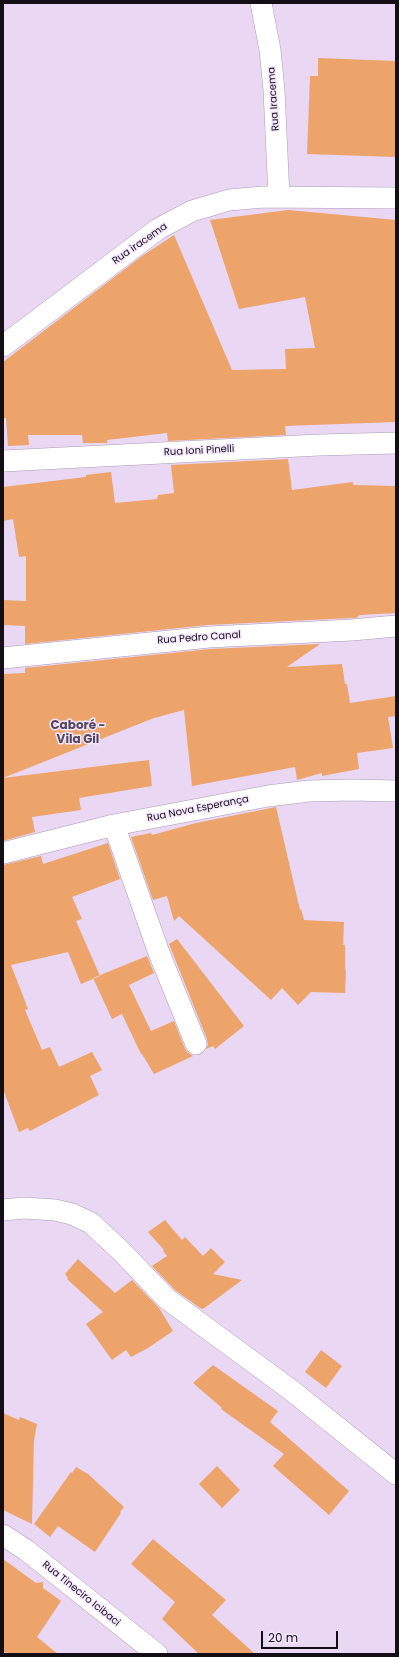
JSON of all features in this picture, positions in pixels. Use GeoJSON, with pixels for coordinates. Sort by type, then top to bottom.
{"type":"FeatureCollection","features":[{"type":"Feature","properties":{"kind":"street","name":"Rua Iracema"},"geometry":{"type":"LineString","coordinates":[[261,3],[270,50],[274,90],[278,197]]}},
{"type":"Feature","properties":{"kind":"street","name":"Rua iracema"},"geometry":{"type":"LineString","coordinates":[[3,346],[158,229],[192,210],[229,200],[263,196],[396,198]]}},
{"type":"Feature","properties":{"kind":"street","name":"Rua Ioni Pinelli"},"geometry":{"type":"LineString","coordinates":[[3,461],[304,446],[396,443]]}},
{"type":"Feature","properties":{"kind":"street","name":"Rua Pedro Canal"},"geometry":{"type":"LineString","coordinates":[[3,658],[209,637],[352,630],[396,626]]}},
{"type":"Feature","properties":{"kind":"street","name":"Rua Nova Esperança"},"geometry":{"type":"LineString","coordinates":[[3,853],[114,825],[268,796],[316,791],[396,791]]}},
{"type":"Feature","properties":{"kind":"street"},"geometry":{"type":"LineString","coordinates":[[114,825],[158,953],[196,1044]]}},
{"type":"Feature","properties":{"kind":"street"},"geometry":{"type":"LineString","coordinates":[[3,1210],[24,1208],[55,1210],[72,1214],[91,1223],[167,1299],[291,1390],[396,1474]]}},
{"type":"Feature","properties":{"kind":"street","name":"Rua Tineciro Icibaci"},"geometry":{"type":"LineString","coordinates":[[3,1536],[26,1550],[156,1654]]}},
{"type":"Feature","properties":{"kind":"building"},"geometry":{"type":"Polygon","coordinates":[[[318,58],[396,61],[396,157],[307,154],[310,76],[318,76],[318,58]]]}},
{"type":"Feature","properties":{"kind":"building"},"geometry":{"type":"Polygon","coordinates":[[[288,210],[396,220],[396,422],[285,426],[286,435],[168,441],[167,433],[107,440],[107,443],[83,443],[82,435],[28,435],[29,445],[8,446],[6,418],[3,418],[3,362],[142,256],[174,235],[232,370],[286,369],[285,349],[315,348],[305,297],[239,309],[210,220],[288,210]]]}},
{"type":"Feature","properties":{"kind":"building"},"geometry":{"type":"Polygon","coordinates":[[[288,459],[292,490],[353,482],[353,485],[396,486],[396,613],[360,615],[356,618],[208,625],[25,644],[25,626],[3,625],[3,600],[26,601],[26,556],[19,557],[13,519],[3,521],[3,487],[86,477],[86,475],[111,472],[115,503],[157,499],[158,495],[174,493],[171,465],[288,459]]]}},
{"type":"Feature","properties":{"kind":"building"},"geometry":{"type":"Polygon","coordinates":[[[320,644],[287,667],[342,664],[350,703],[396,696],[396,716],[388,717],[393,748],[357,753],[359,769],[322,776],[322,773],[297,780],[295,767],[192,786],[184,710],[154,718],[3,778],[3,674],[25,673],[25,668],[210,649],[320,644]]]}},
{"type":"Feature","properties":{"kind":"building"},"geometry":{"type":"Polygon","coordinates":[[[149,760],[152,786],[79,798],[81,810],[32,817],[35,832],[3,841],[3,778],[149,760]]]}},
{"type":"Feature","properties":{"kind":"building"},"geometry":{"type":"Polygon","coordinates":[[[276,807],[300,910],[301,909],[304,920],[344,922],[343,945],[345,945],[346,970],[345,993],[311,992],[298,1005],[282,988],[271,1000],[179,916],[174,921],[167,896],[153,900],[131,837],[151,833],[152,835],[196,823],[276,807]]]}},
{"type":"Feature","properties":{"kind":"building"},"geometry":{"type":"Polygon","coordinates":[[[108,843],[120,879],[72,897],[82,919],[76,921],[100,976],[81,984],[68,952],[11,965],[28,1009],[25,1010],[42,1050],[50,1047],[59,1067],[92,1052],[102,1070],[90,1076],[99,1095],[30,1131],[28,1128],[19,1132],[3,1089],[3,865],[41,856],[43,864],[108,843]]]}},
{"type":"Feature","properties":{"kind":"building"},"geometry":{"type":"Polygon","coordinates":[[[177,939],[244,1026],[215,1049],[213,1046],[206,1049],[208,1045],[207,1039],[169,944],[177,939]]]}},
{"type":"Feature","properties":{"kind":"building"},"geometry":{"type":"Polygon","coordinates":[[[147,956],[154,973],[129,985],[151,1031],[174,1021],[185,1049],[193,1056],[154,1074],[141,1054],[122,1014],[112,1019],[93,978],[147,956]]]}},
{"type":"Feature","properties":{"kind":"building"},"geometry":{"type":"Polygon","coordinates":[[[165,1220],[182,1240],[185,1237],[203,1256],[211,1248],[225,1262],[213,1274],[242,1280],[203,1309],[175,1290],[152,1266],[167,1256],[163,1251],[164,1250],[148,1232],[165,1220]]]}},
{"type":"Feature","properties":{"kind":"building"},"geometry":{"type":"Polygon","coordinates":[[[78,1259],[115,1293],[132,1280],[159,1308],[173,1331],[148,1348],[131,1357],[126,1350],[112,1360],[86,1324],[103,1312],[67,1279],[68,1278],[65,1274],[78,1259]]]}},
{"type":"Feature","properties":{"kind":"building"},"geometry":{"type":"Polygon","coordinates":[[[321,1350],[342,1366],[326,1388],[305,1372],[321,1350]]]}},
{"type":"Feature","properties":{"kind":"building"},"geometry":{"type":"Polygon","coordinates":[[[213,1365],[278,1411],[270,1422],[349,1491],[329,1515],[273,1466],[284,1454],[221,1409],[222,1408],[193,1383],[213,1365]]]}},
{"type":"Feature","properties":{"kind":"building"},"geometry":{"type":"Polygon","coordinates":[[[3,1413],[19,1420],[20,1417],[37,1424],[34,1440],[32,1524],[3,1510],[3,1413]]]}},
{"type":"Feature","properties":{"kind":"building"},"geometry":{"type":"Polygon","coordinates":[[[217,1466],[240,1490],[222,1508],[199,1484],[217,1466]]]}},
{"type":"Feature","properties":{"kind":"building"},"geometry":{"type":"Polygon","coordinates":[[[76,1467],[88,1474],[124,1507],[95,1552],[58,1526],[50,1537],[34,1524],[76,1467]]]}},
{"type":"Feature","properties":{"kind":"building"},"geometry":{"type":"Polygon","coordinates":[[[153,1539],[226,1600],[212,1615],[255,1654],[199,1654],[162,1619],[175,1602],[131,1564],[153,1539]]]}},
{"type":"Feature","properties":{"kind":"building"},"geometry":{"type":"Polygon","coordinates":[[[3,1559],[36,1583],[43,1582],[43,1588],[61,1601],[37,1637],[58,1654],[12,1654],[3,1652],[3,1559]]]}},
{"type":"Feature","properties":{"kind":"district","name":"Caboré - Vila Gil"},"geometry":{"type":"Point","coordinates":[78,733]}}]}
